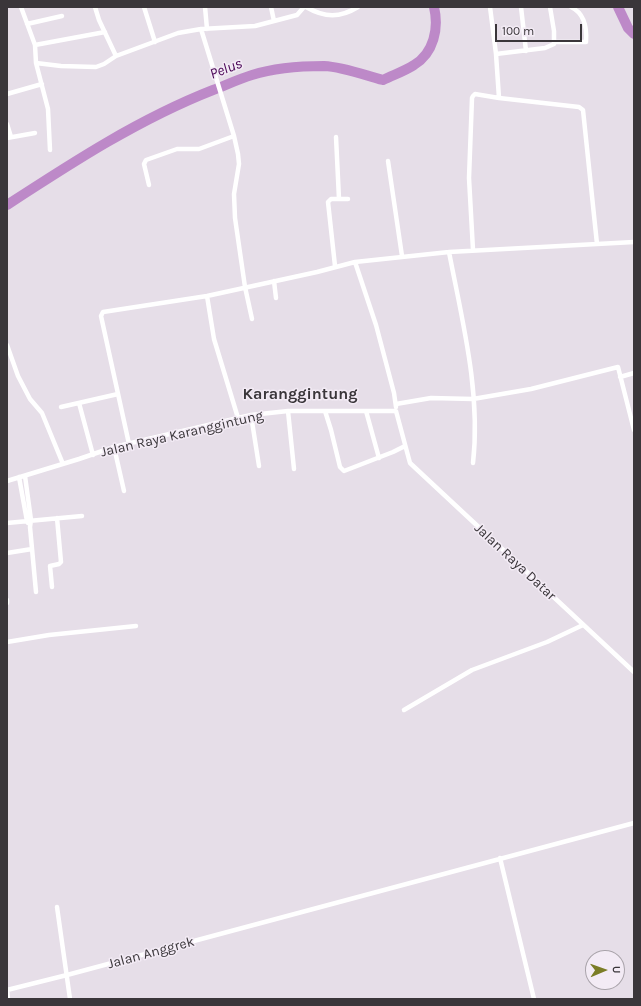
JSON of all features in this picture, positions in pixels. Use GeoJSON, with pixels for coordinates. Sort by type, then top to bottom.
{"type":"FeatureCollection","features":[{"type":"Feature","properties":{"kind":"street"},"geometry":{"type":"LineString","coordinates":[[21,7],[35,45],[36,63],[48,109],[50,150]]}},
{"type":"Feature","properties":{"kind":"street"},"geometry":{"type":"LineString","coordinates":[[96,7],[99,20],[115,53]]}},
{"type":"Feature","properties":{"kind":"street"},"geometry":{"type":"LineString","coordinates":[[144,7],[154,42]]}},
{"type":"Feature","properties":{"kind":"street"},"geometry":{"type":"LineString","coordinates":[[205,7],[207,29]]}},
{"type":"Feature","properties":{"kind":"street"},"geometry":{"type":"LineString","coordinates":[[271,7],[274,21]]}},
{"type":"Feature","properties":{"kind":"street"},"geometry":{"type":"LineString","coordinates":[[36,63],[96,68],[104,64],[115,53],[154,42],[178,33],[201,29],[255,26],[297,15],[305,7],[329,15],[341,15],[358,7]]}},
{"type":"Feature","properties":{"kind":"street"},"geometry":{"type":"LineString","coordinates":[[490,7],[496,54],[499,98]]}},
{"type":"Feature","properties":{"kind":"street"},"geometry":{"type":"LineString","coordinates":[[521,7],[526,51]]}},
{"type":"Feature","properties":{"kind":"street"},"geometry":{"type":"LineString","coordinates":[[550,7],[555,42]]}},
{"type":"Feature","properties":{"kind":"street"},"geometry":{"type":"LineString","coordinates":[[496,54],[545,48],[553,45],[555,42],[586,42],[585,29],[581,14],[578,10],[571,7]]}},
{"type":"Feature","properties":{"kind":"street"},"geometry":{"type":"LineString","coordinates":[[27,24],[62,16]]}},
{"type":"Feature","properties":{"kind":"street"},"geometry":{"type":"LineString","coordinates":[[201,29],[234,136],[238,154],[239,164],[234,194],[235,218],[245,287],[252,319]]}},
{"type":"Feature","properties":{"kind":"street"},"geometry":{"type":"LineString","coordinates":[[35,45],[104,32]]}},
{"type":"Feature","properties":{"kind":"street"},"geometry":{"type":"LineString","coordinates":[[7,94],[42,84]]}},
{"type":"Feature","properties":{"kind":"street"},"geometry":{"type":"LineString","coordinates":[[473,250],[469,178],[472,98],[475,94],[579,107],[583,110],[597,244]]}},
{"type":"Feature","properties":{"kind":"street"},"geometry":{"type":"LineString","coordinates":[[7,124],[9,138],[35,133]]}},
{"type":"Feature","properties":{"kind":"street"},"geometry":{"type":"LineString","coordinates":[[150,185],[144,162],[177,149],[199,149],[234,136]]}},
{"type":"Feature","properties":{"kind":"street"},"geometry":{"type":"LineString","coordinates":[[336,137],[339,199]]}},
{"type":"Feature","properties":{"kind":"street"},"geometry":{"type":"LineString","coordinates":[[388,161],[402,256]]}},
{"type":"Feature","properties":{"kind":"street"},"geometry":{"type":"LineString","coordinates":[[335,266],[328,202],[331,199],[348,199]]}},
{"type":"Feature","properties":{"kind":"street"},"geometry":{"type":"LineString","coordinates":[[129,444],[100,316],[103,312],[207,296],[317,272],[335,266],[355,262],[402,256],[473,250],[634,242]]}},
{"type":"Feature","properties":{"kind":"street"},"geometry":{"type":"LineString","coordinates":[[449,252],[467,349],[473,399],[475,426],[473,463]]}},
{"type":"Feature","properties":{"kind":"street"},"geometry":{"type":"LineString","coordinates":[[325,410],[342,470],[347,470],[380,458],[405,446],[376,325],[355,262]]}},
{"type":"Feature","properties":{"kind":"street"},"geometry":{"type":"LineString","coordinates":[[274,281],[276,298]]}},
{"type":"Feature","properties":{"kind":"street"},"geometry":{"type":"LineString","coordinates":[[207,296],[214,339],[238,418]]}},
{"type":"Feature","properties":{"kind":"street"},"geometry":{"type":"LineString","coordinates":[[7,345],[18,376],[30,399],[42,413],[63,464]]}},
{"type":"Feature","properties":{"kind":"street"},"geometry":{"type":"LineString","coordinates":[[396,404],[431,398],[473,399],[531,389],[618,367],[634,430]]}},
{"type":"Feature","properties":{"kind":"street"},"geometry":{"type":"LineString","coordinates":[[620,377],[634,373]]}},
{"type":"Feature","properties":{"kind":"street"},"geometry":{"type":"LineString","coordinates":[[61,407],[118,394]]}},
{"type":"Feature","properties":{"kind":"street"},"geometry":{"type":"LineString","coordinates":[[79,403],[93,455]]}},
{"type":"Feature","properties":{"kind":"street"},"geometry":{"type":"LineString","coordinates":[[288,411],[294,469]]}},
{"type":"Feature","properties":{"kind":"street","name":"Jalan Raya Karanggintung"},"geometry":{"type":"LineString","coordinates":[[7,481],[93,455],[114,447],[252,415],[288,411],[396,411]]}},
{"type":"Feature","properties":{"kind":"street"},"geometry":{"type":"LineString","coordinates":[[366,411],[380,458]]}},
{"type":"Feature","properties":{"kind":"street"},"geometry":{"type":"LineString","coordinates":[[252,415],[259,466]]}},
{"type":"Feature","properties":{"kind":"street","name":"Jalan Raya Datar"},"geometry":{"type":"LineString","coordinates":[[405,446],[410,463],[634,672]]}},
{"type":"Feature","properties":{"kind":"street"},"geometry":{"type":"LineString","coordinates":[[114,447],[124,490]]}},
{"type":"Feature","properties":{"kind":"street"},"geometry":{"type":"LineString","coordinates":[[25,476],[29,521]]}},
{"type":"Feature","properties":{"kind":"street"},"geometry":{"type":"LineString","coordinates":[[19,477],[30,526],[36,592]]}},
{"type":"Feature","properties":{"kind":"street"},"geometry":{"type":"LineString","coordinates":[[7,523],[82,516]]}},
{"type":"Feature","properties":{"kind":"street"},"geometry":{"type":"LineString","coordinates":[[52,587],[50,566],[60,564],[61,562],[58,518]]}},
{"type":"Feature","properties":{"kind":"street"},"geometry":{"type":"LineString","coordinates":[[7,553],[32,549]]}},
{"type":"Feature","properties":{"kind":"street"},"geometry":{"type":"LineString","coordinates":[[404,710],[472,670],[547,642],[583,625]]}},
{"type":"Feature","properties":{"kind":"street"},"geometry":{"type":"LineString","coordinates":[[7,642],[49,635],[136,626]]}},
{"type":"Feature","properties":{"kind":"street","name":"Jalan Anggrek"},"geometry":{"type":"LineString","coordinates":[[7,990],[67,976],[634,823]]}},
{"type":"Feature","properties":{"kind":"street"},"geometry":{"type":"LineString","coordinates":[[500,858],[534,999]]}},
{"type":"Feature","properties":{"kind":"street"},"geometry":{"type":"LineString","coordinates":[[57,907],[70,999]]}},
{"type":"Feature","properties":{"kind":"street"},"geometry":{"type":"LineString","coordinates":[[7,990],[8,999]]}},
{"type":"Feature","properties":{"kind":"waterway","name":"Pelus"},"geometry":{"type":"LineString","coordinates":[[7,205],[107,142],[159,114],[247,77],[278,69],[324,66],[383,80],[403,71],[421,60],[430,47],[436,23],[434,7]]}},
{"type":"Feature","properties":{"kind":"waterway","name":"Pelus"},"geometry":{"type":"LineString","coordinates":[[618,7],[628,28],[634,34]]}},
{"type":"Feature","properties":{"kind":"district","name":"Karanggintung"},"geometry":{"type":"Point","coordinates":[300,394]}}]}
